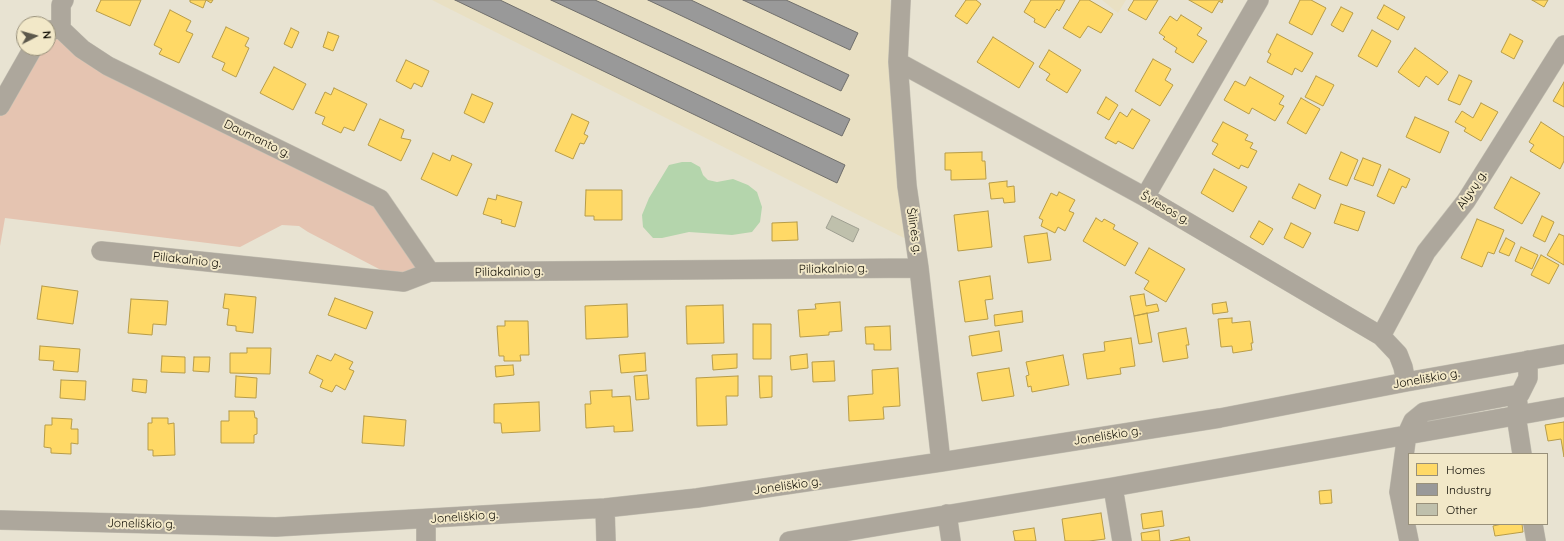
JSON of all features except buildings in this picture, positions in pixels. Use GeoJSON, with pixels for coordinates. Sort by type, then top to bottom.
{"type":"FeatureCollection","features":[{"type":"Feature","properties":{"kind":"street"},"geometry":{"type":"LineString","coordinates":[[56,23],[64,0]]}},
{"type":"Feature","properties":{"kind":"street","name":"Šilinės g."},"geometry":{"type":"LineString","coordinates":[[901,0],[898,62],[907,186],[919,268],[941,462]]}},
{"type":"Feature","properties":{"kind":"street"},"geometry":{"type":"LineString","coordinates":[[1145,197],[1259,0]]}},
{"type":"Feature","properties":{"kind":"street","name":"Daumanto g."},"geometry":{"type":"LineString","coordinates":[[56,30],[82,50],[108,66],[380,199],[430,272]]}},
{"type":"Feature","properties":{"kind":"street","name":"Alyvų g."},"geometry":{"type":"LineString","coordinates":[[1381,336],[1426,252],[1466,200],[1564,45]]}},
{"type":"Feature","properties":{"kind":"street"},"geometry":{"type":"LineString","coordinates":[[0,106],[28,56]]}},
{"type":"Feature","properties":{"kind":"street","name":"Šviesos g."},"geometry":{"type":"LineString","coordinates":[[898,62],[1145,197],[1381,336],[1398,354],[1403,367],[1406,382]]}},
{"type":"Feature","properties":{"kind":"street","name":"Piliakalnio g."},"geometry":{"type":"LineString","coordinates":[[101,251],[404,282],[430,272],[919,268]]}},
{"type":"Feature","properties":{"kind":"street","name":"Joneliškio g."},"geometry":{"type":"LineString","coordinates":[[0,520],[276,527],[606,508],[704,497],[941,462],[1220,418],[1406,382],[1564,354]]}},
{"type":"Feature","properties":{"kind":"street"},"geometry":{"type":"LineString","coordinates":[[1522,453],[1516,416],[1520,394],[1528,378],[1528,360]]}},
{"type":"Feature","properties":{"kind":"street"},"geometry":{"type":"LineString","coordinates":[[1409,541],[1399,492],[1407,434],[1413,421],[1424,412],[1520,394]]}},
{"type":"Feature","properties":{"kind":"street"},"geometry":{"type":"LineString","coordinates":[[789,541],[866,534],[947,514],[1114,487],[1564,407]]}},
{"type":"Feature","properties":{"kind":"street"},"geometry":{"type":"LineString","coordinates":[[1114,487],[1122,541]]}},
{"type":"Feature","properties":{"kind":"street"},"geometry":{"type":"LineString","coordinates":[[606,508],[606,541]]}},
{"type":"Feature","properties":{"kind":"street"},"geometry":{"type":"LineString","coordinates":[[947,514],[951,541]]}},
{"type":"Feature","properties":{"kind":"street"},"geometry":{"type":"LineString","coordinates":[[426,519],[426,541]]}},
{"type":"Feature","properties":{"kind":"street"},"geometry":{"type":"LineString","coordinates":[[1533,525],[1536,541]]}},
{"type":"Feature","properties":{"kind":"shaded area"},"geometry":{"type":"Polygon","coordinates":[[[432,0],[890,0],[912,242],[432,0]]]}},
{"type":"Feature","properties":{"kind":"shaded area"},"geometry":{"type":"Polygon","coordinates":[[[1102,0],[1126,0],[1118,13],[1102,0]]]}},
{"type":"Feature","properties":{"kind":"shaded area"},"geometry":{"type":"Polygon","coordinates":[[[56,34],[380,199],[430,272],[404,282],[299,226],[282,225],[240,247],[5,218],[0,246],[0,106],[28,56],[56,56],[56,34]]]}},
{"type":"Feature","properties":{"kind":"shaded area"},"geometry":{"type":"Polygon","coordinates":[[[682,162],[691,162],[700,167],[703,175],[708,180],[717,182],[733,179],[748,185],[757,192],[762,207],[760,222],[752,232],[732,235],[689,232],[662,238],[653,238],[643,227],[642,215],[649,198],[669,165],[682,162]]]}}]}
